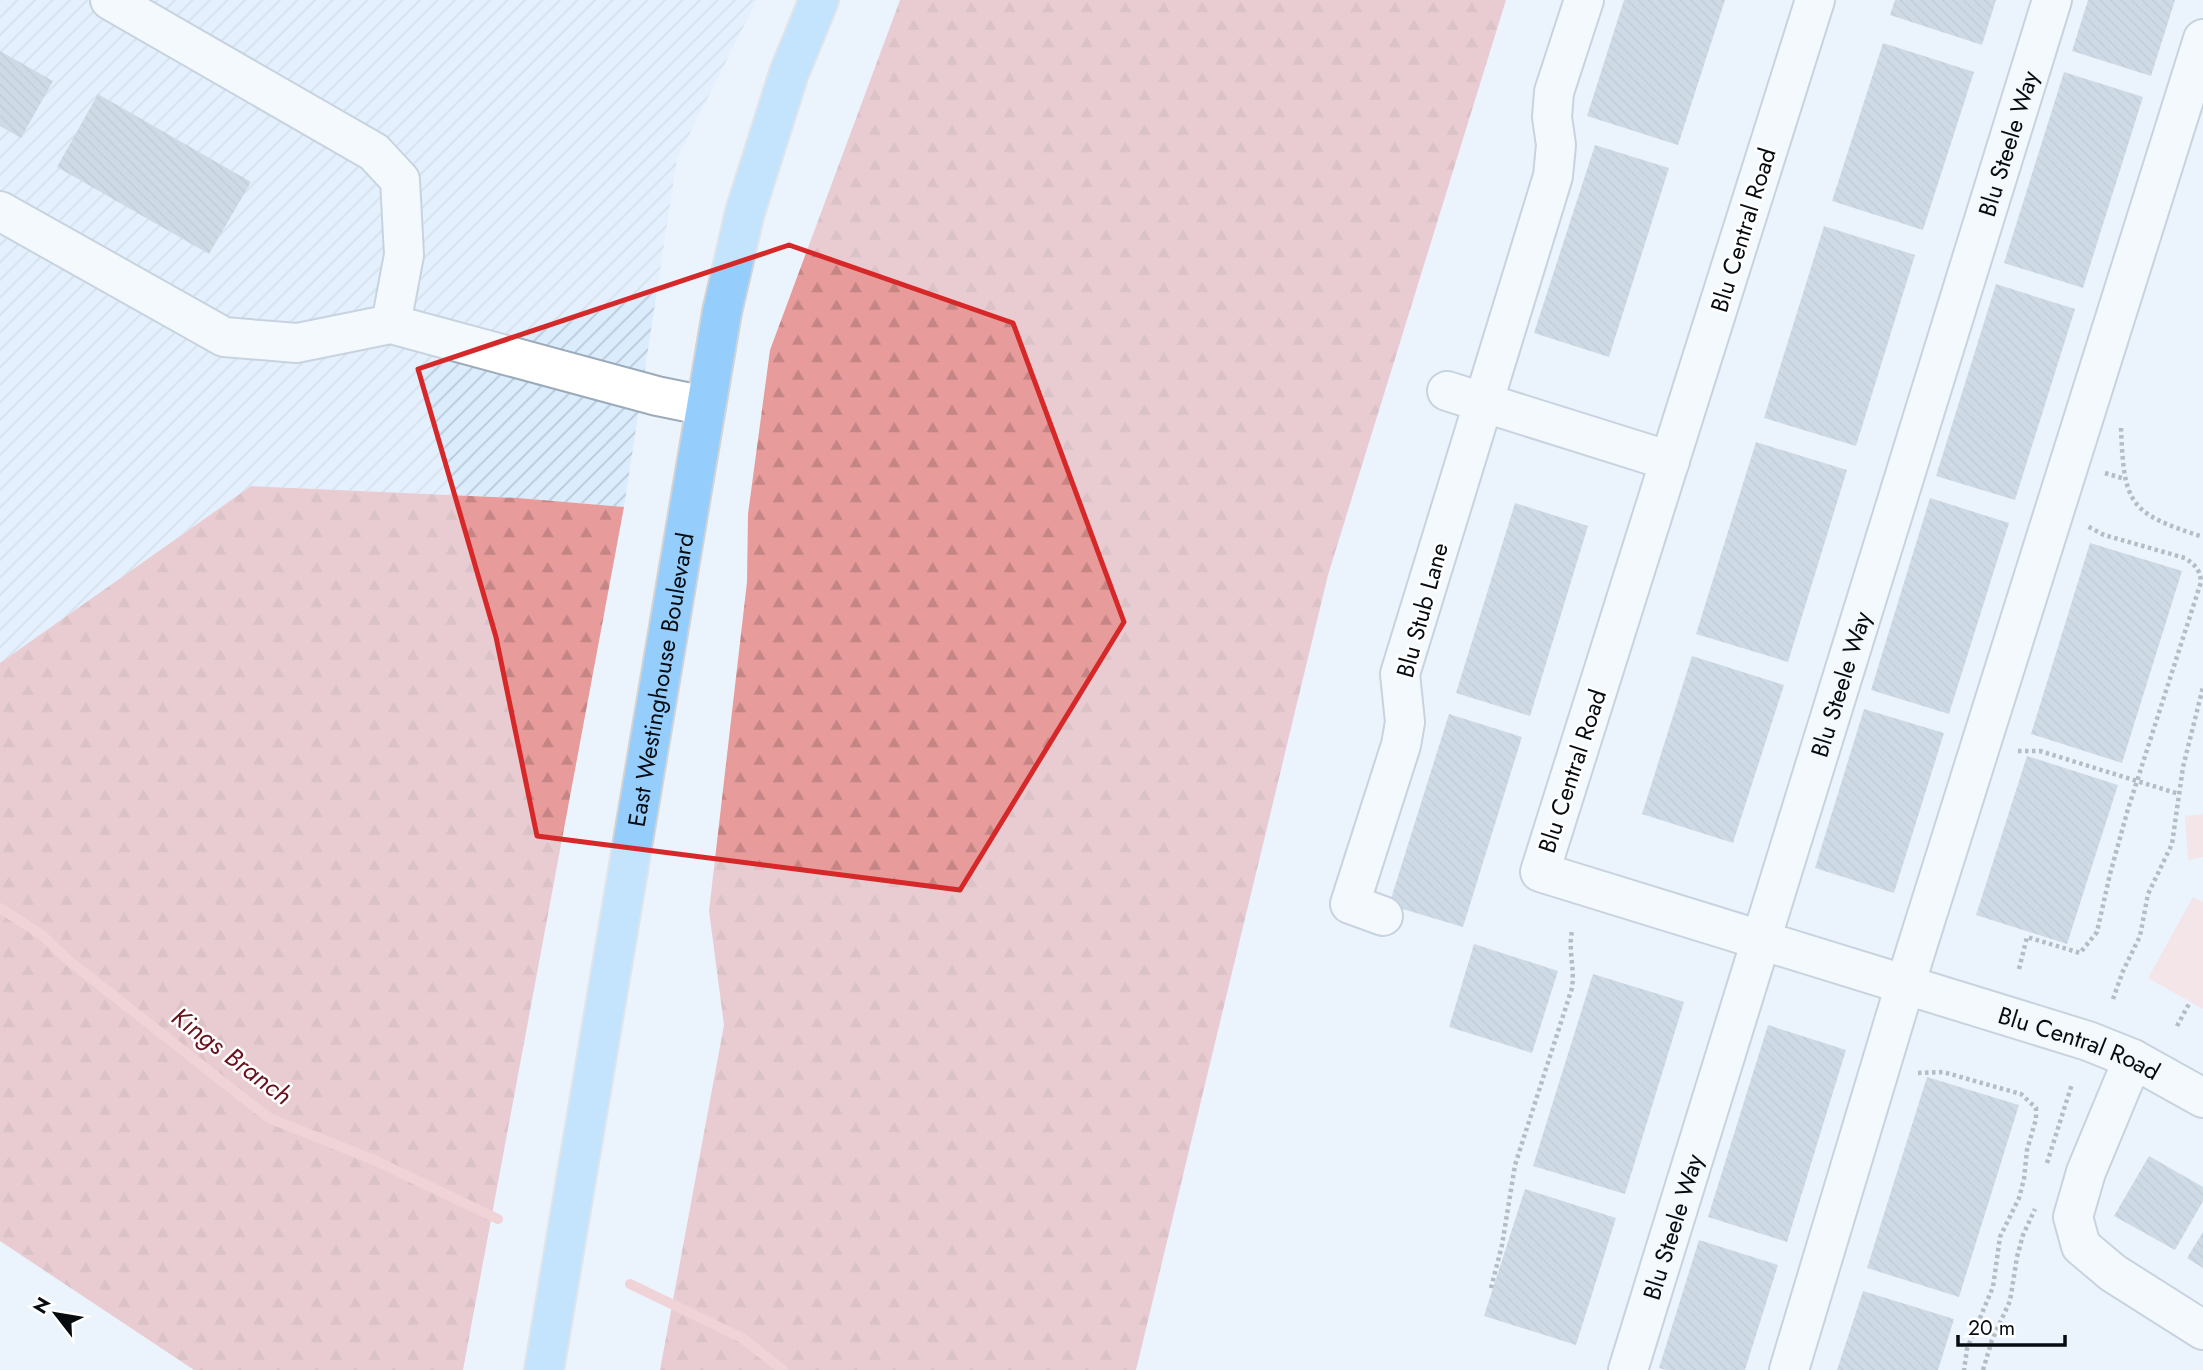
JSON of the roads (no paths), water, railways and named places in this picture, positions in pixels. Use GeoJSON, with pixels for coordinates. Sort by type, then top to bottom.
{"type":"FeatureCollection","features":[{"type":"Feature","properties":{"kind":"main road","name":"East Westinghouse Boulevard"},"geometry":{"type":"LineString","coordinates":[[544,1370],[722,312],[745,212],[789,73],[819,0]]}},
{"type":"Feature","properties":{"kind":"street"},"geometry":{"type":"LineString","coordinates":[[110,0],[374,152],[400,180],[404,255],[391,324]]}},
{"type":"Feature","properties":{"kind":"street","name":"Blu Stub Lane"},"geometry":{"type":"LineString","coordinates":[[1384,916],[1350,904],[1401,745],[1405,722],[1400,674],[1553,176],[1556,145],[1552,117],[1555,92],[1584,0]]}},
{"type":"Feature","properties":{"kind":"street","name":"Blu Central Road"},"geometry":{"type":"LineString","coordinates":[[1815,0],[1540,872],[2088,1041],[2133,1059],[2203,1098]]}},
{"type":"Feature","properties":{"kind":"street","name":"Blu Steele Way"},"geometry":{"type":"LineString","coordinates":[[1628,1370],[2052,0]]}},
{"type":"Feature","properties":{"kind":"street"},"geometry":{"type":"LineString","coordinates":[[1788,1370],[1905,985],[2203,39]]}},
{"type":"Feature","properties":{"kind":"street"},"geometry":{"type":"LineString","coordinates":[[0,211],[224,337],[297,343],[391,324],[657,396],[706,406]]}},
{"type":"Feature","properties":{"kind":"street"},"geometry":{"type":"LineString","coordinates":[[1447,391],[1670,461]]}},
{"type":"Feature","properties":{"kind":"street"},"geometry":{"type":"LineString","coordinates":[[2133,1059],[2085,1172],[2073,1217],[2081,1246],[2113,1273],[2203,1330]]}},
{"type":"Feature","properties":{"kind":"waterway","name":"Kings Branch"},"geometry":{"type":"LineString","coordinates":[[0,908],[42,935],[68,960],[269,1118],[374,1160],[498,1219]]}},
{"type":"Feature","properties":{"kind":"waterway","name":"Kings Branch"},"geometry":{"type":"LineString","coordinates":[[630,1284],[742,1338],[783,1370]]}}]}
